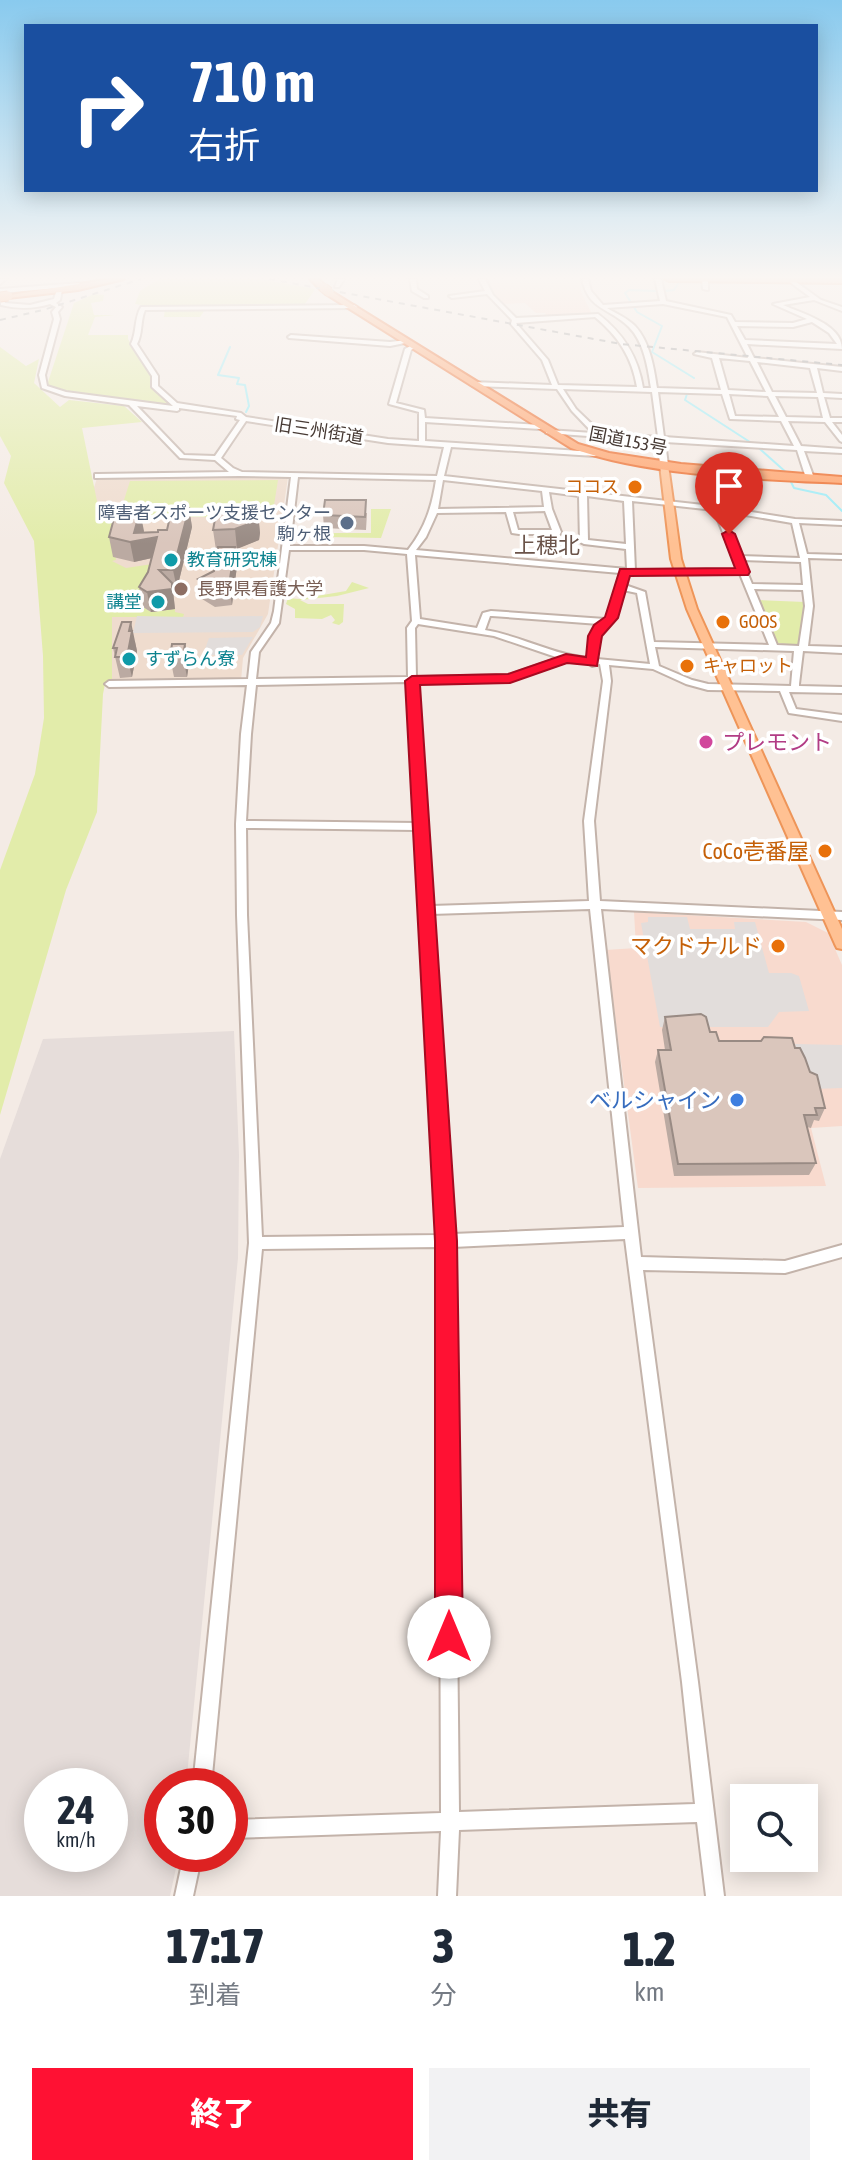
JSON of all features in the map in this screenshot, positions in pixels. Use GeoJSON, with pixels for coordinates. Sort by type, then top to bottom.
{"type":"FeatureCollection","features":[{"type":"Feature","properties":{"kind":"highway","name":"国道153号"},"geometry":{"type":"LineString","coordinates":[[447,367],[544,429],[595,454],[707,472],[842,480]]}},
{"type":"Feature","properties":{"kind":"main road"},"geometry":{"type":"LineString","coordinates":[[664,465],[679,572],[707,646],[836,916],[842,944]]}},
{"type":"Feature","properties":{"kind":"street","name":"旧三州街道"},"geometry":{"type":"LineString","coordinates":[[46,367],[42,385],[65,394],[360,438],[595,454]]}},
{"type":"Feature","properties":{"kind":"street"},"geometry":{"type":"LineString","coordinates":[[151,367],[159,390],[175,405],[241,415],[244,419],[217,458]]}},
{"type":"Feature","properties":{"kind":"street"},"geometry":{"type":"LineString","coordinates":[[403,367],[392,404],[422,411],[422,444]]}},
{"type":"Feature","properties":{"kind":"street"},"geometry":{"type":"LineString","coordinates":[[548,367],[557,387],[574,410],[598,434]]}},
{"type":"Feature","properties":{"kind":"street"},"geometry":{"type":"LineString","coordinates":[[636,367],[640,389]]}},
{"type":"Feature","properties":{"kind":"street"},"geometry":{"type":"LineString","coordinates":[[647,367],[654,390],[664,465]]}},
{"type":"Feature","properties":{"kind":"street"},"geometry":{"type":"LineString","coordinates":[[718,367],[732,418],[842,420]]}},
{"type":"Feature","properties":{"kind":"street"},"geometry":{"type":"LineString","coordinates":[[756,367],[800,450],[810,478]]}},
{"type":"Feature","properties":{"kind":"street"},"geometry":{"type":"LineString","coordinates":[[813,367],[827,420],[842,440]]}},
{"type":"Feature","properties":{"kind":"street"},"geometry":{"type":"LineString","coordinates":[[473,384],[842,396]]}},
{"type":"Feature","properties":{"kind":"street"},"geometry":{"type":"LineString","coordinates":[[130,403],[182,457],[217,458],[230,470],[241,474]]}},
{"type":"Feature","properties":{"kind":"street"},"geometry":{"type":"LineString","coordinates":[[422,420],[842,451]]}},
{"type":"Feature","properties":{"kind":"street"},"geometry":{"type":"LineString","coordinates":[[447,1896],[450,1821],[446,1241],[412,681],[411,628],[416,621],[411,551],[427,534],[436,511],[441,464],[448,446]]}},
{"type":"Feature","properties":{"kind":"street"},"geometry":{"type":"LineString","coordinates":[[707,472],[706,482],[720,509],[774,648]]}},
{"type":"Feature","properties":{"kind":"street"},"geometry":{"type":"LineString","coordinates":[[204,1768],[256,1243],[247,1084],[241,824],[255,652],[275,623],[278,611],[295,474]]}},
{"type":"Feature","properties":{"kind":"street"},"geometry":{"type":"LineString","coordinates":[[98,476],[295,474],[441,478],[720,509],[795,521],[842,523]]}},
{"type":"Feature","properties":{"kind":"street"},"geometry":{"type":"LineString","coordinates":[[509,511],[515,531],[557,532],[545,490]]}},
{"type":"Feature","properties":{"kind":"street"},"geometry":{"type":"LineString","coordinates":[[583,494],[584,542],[588,545],[628,547]]}},
{"type":"Feature","properties":{"kind":"street"},"geometry":{"type":"LineString","coordinates":[[628,499],[627,572],[619,586],[612,618],[595,636],[598,664],[607,681],[589,821],[595,905],[631,1233],[715,1896]]}},
{"type":"Feature","properties":{"kind":"street"},"geometry":{"type":"LineString","coordinates":[[436,511],[548,509]]}},
{"type":"Feature","properties":{"kind":"street"},"geometry":{"type":"LineString","coordinates":[[795,521],[804,558],[809,624],[789,689],[792,711],[842,718]]}},
{"type":"Feature","properties":{"kind":"street"},"geometry":{"type":"LineString","coordinates":[[286,548],[411,551],[627,572],[743,572]]}},
{"type":"Feature","properties":{"kind":"street"},"geometry":{"type":"LineString","coordinates":[[737,558],[842,557]]}},
{"type":"Feature","properties":{"kind":"street"},"geometry":{"type":"LineString","coordinates":[[619,586],[641,592],[655,667]]}},
{"type":"Feature","properties":{"kind":"street"},"geometry":{"type":"LineString","coordinates":[[749,586],[807,588]]}},
{"type":"Feature","properties":{"kind":"street"},"geometry":{"type":"LineString","coordinates":[[480,632],[486,615],[491,613],[606,622]]}},
{"type":"Feature","properties":{"kind":"street"},"geometry":{"type":"LineString","coordinates":[[416,621],[480,632],[566,658],[598,664],[655,667],[689,682],[726,687],[842,690]]}},
{"type":"Feature","properties":{"kind":"street"},"geometry":{"type":"LineString","coordinates":[[652,644],[842,650]]}},
{"type":"Feature","properties":{"kind":"street"},"geometry":{"type":"LineString","coordinates":[[109,684],[510,678],[566,658]]}},
{"type":"Feature","properties":{"kind":"street"},"geometry":{"type":"LineString","coordinates":[[241,824],[420,827]]}},
{"type":"Feature","properties":{"kind":"street"},"geometry":{"type":"LineString","coordinates":[[424,910],[595,905],[836,916]]}},
{"type":"Feature","properties":{"kind":"street"},"geometry":{"type":"LineString","coordinates":[[256,1243],[446,1241],[631,1233]]}},
{"type":"Feature","properties":{"kind":"street"},"geometry":{"type":"LineString","coordinates":[[637,1263],[785,1267],[842,1251]]}},
{"type":"Feature","properties":{"kind":"street"},"geometry":{"type":"LineString","coordinates":[[248,1828],[705,1813]]}},
{"type":"Feature","properties":{"kind":"street"},"geometry":{"type":"LineString","coordinates":[[184,1896],[189,1872]]}},
{"type":"Feature","properties":{"kind":"shaded area","name":"長野県看護大学"},"geometry":{"type":"Polygon","coordinates":[[[288,477],[268,614],[243,658],[241,681],[96,683],[90,500],[97,478],[288,477]]]}},
{"type":"Feature","properties":{"kind":"shaded area"},"geometry":{"type":"Polygon","coordinates":[[[137,616],[263,616],[260,627],[253,632],[133,633],[137,616]]]}},
{"type":"Feature","properties":{"kind":"shaded area"},"geometry":{"type":"Polygon","coordinates":[[[253,637],[242,655],[203,655],[209,638],[253,637]]]}},
{"type":"Feature","properties":{"kind":"shaded area"},"geometry":{"type":"Polygon","coordinates":[[[634,912],[806,922],[828,933],[842,965],[842,1126],[811,1128],[826,1186],[638,1188],[606,950],[636,948],[634,912]]]}},
{"type":"Feature","properties":{"kind":"shaded area"},"geometry":{"type":"Polygon","coordinates":[[[648,917],[687,917],[690,929],[735,929],[734,922],[755,922],[769,973],[799,976],[809,1011],[779,1012],[768,1027],[660,1027],[641,923],[648,922],[648,917]]]}},
{"type":"Feature","properties":{"kind":"shaded area"},"geometry":{"type":"Polygon","coordinates":[[[234,1031],[239,1155],[238,1258],[188,1768],[144,1768],[144,1872],[175,1872],[170,1896],[0,1896],[0,1159],[43,1039],[234,1031]]]}},
{"type":"Feature","properties":{"kind":"shaded area"},"geometry":{"type":"Polygon","coordinates":[[[795,1044],[842,1045],[842,1088],[814,1089],[804,1078],[795,1044]]]}},
{"type":"Feature","properties":{"kind":"green space"},"geometry":{"type":"Polygon","coordinates":[[[0,367],[37,367],[34,383],[60,407],[69,400],[124,406],[142,422],[82,428],[98,506],[118,518],[142,518],[115,553],[116,560],[112,561],[126,568],[159,563],[153,592],[141,605],[151,612],[175,609],[175,612],[184,614],[183,617],[112,617],[112,679],[105,684],[103,694],[97,812],[66,890],[0,1115],[0,870],[35,774],[44,718],[43,656],[34,541],[4,483],[11,456],[0,436],[0,367]]]}},
{"type":"Feature","properties":{"kind":"green space"},"geometry":{"type":"Polygon","coordinates":[[[53,367],[146,367],[152,378],[150,387],[168,403],[163,405],[56,389],[47,385],[53,367]]]}},
{"type":"Feature","properties":{"kind":"green space"},"geometry":{"type":"Polygon","coordinates":[[[278,480],[272,518],[119,516],[130,481],[278,480]]]}},
{"type":"Feature","properties":{"kind":"green space"},"geometry":{"type":"Polygon","coordinates":[[[371,509],[391,509],[381,538],[326,537],[325,533],[371,533],[371,509]]]}},
{"type":"Feature","properties":{"kind":"green space"},"geometry":{"type":"Polygon","coordinates":[[[352,582],[369,588],[300,600],[308,604],[344,604],[343,622],[339,625],[332,623],[335,620],[331,615],[322,619],[295,618],[295,609],[286,604],[288,598],[346,591],[352,582]]]}},
{"type":"Feature","properties":{"kind":"green space"},"geometry":{"type":"Polygon","coordinates":[[[757,600],[805,602],[805,623],[800,645],[775,643],[757,600]]]}},
{"type":"Feature","properties":{"kind":"building"},"geometry":{"type":"Polygon","coordinates":[[[325,500],[366,500],[365,517],[323,515],[325,500]]]}},
{"type":"Feature","properties":{"kind":"building"},"geometry":{"type":"Polygon","coordinates":[[[172,508],[189,508],[173,570],[159,570],[172,583],[172,589],[147,592],[139,587],[148,572],[157,537],[130,542],[109,537],[116,511],[140,511],[134,533],[158,532],[167,530],[172,508]]]}},
{"type":"Feature","properties":{"kind":"building"},"geometry":{"type":"Polygon","coordinates":[[[258,513],[257,521],[235,529],[213,530],[216,514],[258,513]]]}},
{"type":"Feature","properties":{"kind":"building"},"geometry":{"type":"Polygon","coordinates":[[[218,547],[235,547],[229,585],[212,587],[198,579],[214,571],[218,547]]]}},
{"type":"Feature","properties":{"kind":"building"},"geometry":{"type":"Polygon","coordinates":[[[122,622],[131,622],[127,657],[115,657],[117,648],[113,648],[122,622]]]}},
{"type":"Feature","properties":{"kind":"building"},"geometry":{"type":"Polygon","coordinates":[[[172,644],[185,644],[183,657],[170,657],[172,644]]]}},
{"type":"Feature","properties":{"kind":"building","name":"ベルシャイン"},"geometry":{"type":"Polygon","coordinates":[[[701,1014],[706,1017],[710,1032],[716,1032],[719,1041],[792,1038],[795,1048],[800,1048],[810,1072],[817,1075],[825,1108],[815,1108],[817,1115],[804,1115],[816,1163],[678,1164],[658,1050],[671,1050],[665,1017],[701,1014]]]}},
{"type":"Feature","properties":{"kind":"waterway"},"geometry":{"type":"LineString","coordinates":[[221,367],[218,375],[239,378],[237,384],[245,385],[249,406],[246,412]]}},
{"type":"Feature","properties":{"kind":"waterway"},"geometry":{"type":"LineString","coordinates":[[677,367],[694,378]]}},
{"type":"Feature","properties":{"kind":"waterway"},"geometry":{"type":"LineString","coordinates":[[687,394],[685,400],[753,444]]}},
{"type":"Feature","properties":{"kind":"waterway"},"geometry":{"type":"LineString","coordinates":[[760,449],[788,474]]}},
{"type":"Feature","properties":{"kind":"waterway"},"geometry":{"type":"LineString","coordinates":[[791,482],[794,488],[826,495],[842,511]]}},
{"type":"Feature","properties":{"kind":"place","name":"ココス"},"geometry":{"type":"Point","coordinates":[635,487]}},
{"type":"Feature","properties":{"kind":"place","name":"障害者スポーツ支援センター 駒ヶ根"},"geometry":{"type":"Point","coordinates":[347,523]}},
{"type":"Feature","properties":{"kind":"place","name":"教育研究棟"},"geometry":{"type":"Point","coordinates":[171,560]}},
{"type":"Feature","properties":{"kind":"place","name":"長野県看護大学"},"geometry":{"type":"Point","coordinates":[181,589]}},
{"type":"Feature","properties":{"kind":"place","name":"講堂"},"geometry":{"type":"Point","coordinates":[158,602]}},
{"type":"Feature","properties":{"kind":"place","name":"GOOS"},"geometry":{"type":"Point","coordinates":[723,622]}},
{"type":"Feature","properties":{"kind":"place","name":"すずらん寮"},"geometry":{"type":"Point","coordinates":[129,659]}},
{"type":"Feature","properties":{"kind":"place","name":"キャロット"},"geometry":{"type":"Point","coordinates":[687,666]}},
{"type":"Feature","properties":{"kind":"place","name":"プレモント"},"geometry":{"type":"Point","coordinates":[706,742]}},
{"type":"Feature","properties":{"kind":"place","name":"CoCo壱番屋"},"geometry":{"type":"Point","coordinates":[825,851]}},
{"type":"Feature","properties":{"kind":"place","name":"マクドナルド"},"geometry":{"type":"Point","coordinates":[778,946]}},
{"type":"Feature","properties":{"kind":"place","name":"ベルシャイン"},"geometry":{"type":"Point","coordinates":[737,1100]}},
{"type":"Feature","properties":{"kind":"district","name":"上穂北"},"geometry":{"type":"Point","coordinates":[547,545]}},
{"type":"Feature","properties":{"kind":"route"},"geometry":{"type":"LineString","coordinates":[[449,1637],[446,1241],[412,681],[510,678],[566,658],[592,663],[595,636],[599,628],[612,618],[624,572],[743,572],[729,534]]}}]}
